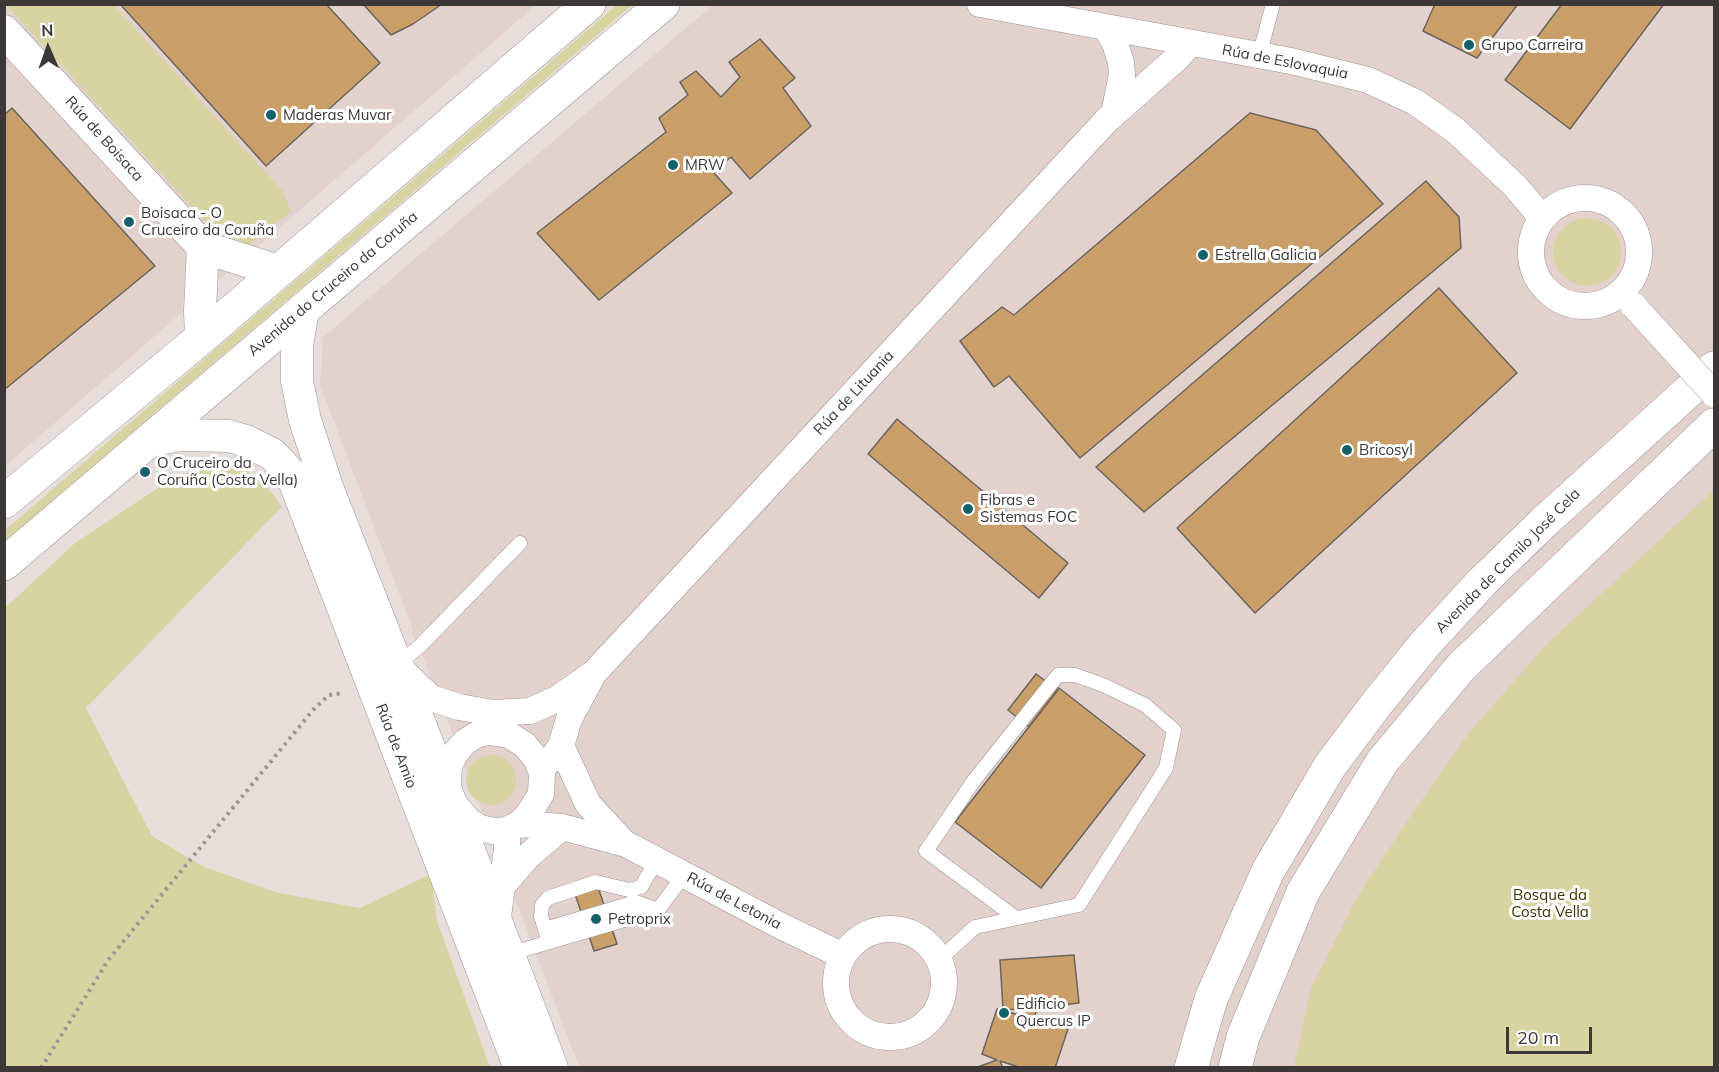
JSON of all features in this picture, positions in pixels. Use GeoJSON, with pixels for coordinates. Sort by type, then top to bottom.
{"type":"FeatureCollection","features":[{"type":"Feature","properties":{"kind":"main road"},"geometry":{"type":"LineString","coordinates":[[4,502],[201,338],[589,4]]}},
{"type":"Feature","properties":{"kind":"main road","name":"Avenida do Cruceiro da Coruña"},"geometry":{"type":"LineString","coordinates":[[4,564],[663,4]]}},
{"type":"Feature","properties":{"kind":"main road","name":"Avenida de Camilo José Cela"},"geometry":{"type":"LineString","coordinates":[[1191,1068],[1211,999],[1268,871],[1329,766],[1425,644],[1482,582],[1544,522],[1714,368]]}},
{"type":"Feature","properties":{"kind":"main road"},"geometry":{"type":"LineString","coordinates":[[1235,1068],[1243,1037],[1303,892],[1382,762],[1461,667],[1714,425]]}},
{"type":"Feature","properties":{"kind":"street","name":"Rúa de Eslovaquia"},"geometry":{"type":"LineString","coordinates":[[980,4],[1260,56],[1368,80],[1414,102],[1455,130],[1515,186],[1542,218]]}},
{"type":"Feature","properties":{"kind":"street"},"geometry":{"type":"LineString","coordinates":[[1107,29],[1115,43],[1122,74],[1114,114]]}},
{"type":"Feature","properties":{"kind":"street"},"geometry":{"type":"LineString","coordinates":[[1137,95],[1147,69],[1146,36]]}},
{"type":"Feature","properties":{"kind":"street","name":"Rúa de Lituania"},"geometry":{"type":"LineString","coordinates":[[499,734],[530,711],[557,699],[594,673],[1114,114],[1190,44]]}},
{"type":"Feature","properties":{"kind":"street","name":"Rúa de Boisaca"},"geometry":{"type":"LineString","coordinates":[[13,45],[203,247]]}},
{"type":"Feature","properties":{"kind":"street"},"geometry":{"type":"LineString","coordinates":[[1590,198],[1607,202],[1622,212],[1632,226],[1638,243],[1639,260],[1628,299],[1607,301],[1590,306],[1572,304],[1555,297],[1542,285],[1533,269],[1530,251],[1534,234],[1542,218],[1556,206],[1572,199],[1590,198]]}},
{"type":"Feature","properties":{"kind":"street"},"geometry":{"type":"LineString","coordinates":[[201,338],[203,247],[278,270]]}},
{"type":"Feature","properties":{"kind":"street"},"geometry":{"type":"LineString","coordinates":[[201,279],[236,258]]}},
{"type":"Feature","properties":{"kind":"street"},"geometry":{"type":"LineString","coordinates":[[1628,299],[1714,394]]}},
{"type":"Feature","properties":{"kind":"street","name":"Rúa de Amio"},"geometry":{"type":"LineString","coordinates":[[303,309],[297,345],[297,375],[305,420],[327,487],[509,954],[542,1065]]}},
{"type":"Feature","properties":{"kind":"street","name":"Rúa de Amio"},"geometry":{"type":"LineString","coordinates":[[149,441],[180,435],[229,436],[246,441],[272,454],[292,475],[317,507],[325,525],[420,764],[447,796]]}},
{"type":"Feature","properties":{"kind":"street","name":"Rúa de Amio"},"geometry":{"type":"LineString","coordinates":[[292,475],[501,1018],[542,1065]]}},
{"type":"Feature","properties":{"kind":"street","name":"Rúa de Lituania"},"geometry":{"type":"LineString","coordinates":[[397,665],[431,698],[459,707],[493,713],[530,711]]}},
{"type":"Feature","properties":{"kind":"street","name":"Rúa de Lituania"},"geometry":{"type":"LineString","coordinates":[[542,777],[561,746],[569,719],[594,673]]}},
{"type":"Feature","properties":{"kind":"street"},"geometry":{"type":"LineString","coordinates":[[459,707],[499,734],[525,745],[537,760],[542,777],[541,794],[536,803],[513,827],[507,849],[497,924]]}},
{"type":"Feature","properties":{"kind":"street"},"geometry":{"type":"LineString","coordinates":[[499,734],[478,735],[465,742],[456,752],[449,766],[447,796],[469,821],[480,828],[493,831],[513,827]]}},
{"type":"Feature","properties":{"kind":"street","name":"Rúa de Letonia"},"geometry":{"type":"LineString","coordinates":[[561,746],[588,804]]}},
{"type":"Feature","properties":{"kind":"street","name":"Rúa de Letonia"},"geometry":{"type":"LineString","coordinates":[[542,777],[588,804],[626,844]]}},
{"type":"Feature","properties":{"kind":"street","name":"Rúa de Amio"},"geometry":{"type":"LineString","coordinates":[[447,796],[442,822],[500,971],[501,1018]]}},
{"type":"Feature","properties":{"kind":"street","name":"Rúa de Letonia"},"geometry":{"type":"LineString","coordinates":[[513,827],[562,827],[626,844],[843,956]]}},
{"type":"Feature","properties":{"kind":"street"},"geometry":{"type":"LineString","coordinates":[[503,885],[528,856],[562,827]]}},
{"type":"Feature","properties":{"kind":"street"},"geometry":{"type":"LineString","coordinates":[[884,928],[901,929],[917,935],[930,946],[939,960],[944,976],[943,993],[938,1009],[927,1022],[913,1032],[896,1036],[879,1036],[863,1030],[850,1019],[841,1005],[836,988],[837,971],[843,956],[854,942],[868,933],[884,928]]}},
{"type":"Feature","properties":{"kind":"lane"},"geometry":{"type":"LineString","coordinates":[[1260,56],[1273,4]]}},
{"type":"Feature","properties":{"kind":"lane"},"geometry":{"type":"LineString","coordinates":[[397,665],[420,646],[520,543]]}},
{"type":"Feature","properties":{"kind":"lane"},"geometry":{"type":"LineString","coordinates":[[939,960],[975,927],[1079,905],[1166,768],[1174,730],[1145,705],[1103,685],[1075,675],[1058,675],[975,779],[926,851],[1016,918]]}},
{"type":"Feature","properties":{"kind":"lane"},"geometry":{"type":"LineString","coordinates":[[547,935],[541,916],[542,906],[548,898],[596,882],[628,890],[641,887],[657,860]]}},
{"type":"Feature","properties":{"kind":"lane"},"geometry":{"type":"LineString","coordinates":[[509,954],[547,935],[658,910],[684,875]]}},
{"type":"Feature","properties":{"kind":"path"},"geometry":{"type":"LineString","coordinates":[[41,1068],[109,959],[313,710],[329,695],[357,692],[377,695]]}},
{"type":"Feature","properties":{"kind":"shaded area"},"geometry":{"type":"Polygon","coordinates":[[[5,5],[536,5],[5,466],[5,5]]]}},
{"type":"Feature","properties":{"kind":"shaded area"},"geometry":{"type":"Polygon","coordinates":[[[713,5],[1714,5],[1714,1067],[579,1067],[419,646],[411,633],[413,630],[320,385],[323,337],[713,5]]]}},
{"type":"Feature","properties":{"kind":"green space"},"geometry":{"type":"Polygon","coordinates":[[[5,4],[114,5],[283,192],[291,211],[249,245],[205,221],[5,4]]]}},
{"type":"Feature","properties":{"kind":"green space"},"geometry":{"type":"Polygon","coordinates":[[[618,4],[632,5],[5,541],[5,530],[618,4]]]}},
{"type":"Feature","properties":{"kind":"green space"},"geometry":{"type":"Polygon","coordinates":[[[1594,218],[1606,224],[1615,233],[1621,245],[1619,265],[1611,276],[1594,286],[1580,286],[1563,276],[1555,265],[1553,245],[1563,228],[1574,220],[1594,218]]]}},
{"type":"Feature","properties":{"kind":"green space"},"geometry":{"type":"Polygon","coordinates":[[[207,463],[239,465],[267,486],[282,507],[86,708],[152,836],[204,867],[279,893],[360,908],[431,874],[437,921],[490,1067],[5,1068],[5,608],[75,543],[161,486],[207,463]]]}},
{"type":"Feature","properties":{"kind":"green space","name":"Bosque da Costa Vella"},"geometry":{"type":"Polygon","coordinates":[[[1714,490],[1714,1067],[1294,1067],[1311,988],[1359,894],[1469,733],[1546,645],[1714,490]]]}},
{"type":"Feature","properties":{"kind":"green space"},"geometry":{"type":"Polygon","coordinates":[[[486,755],[496,755],[509,762],[516,775],[516,785],[509,798],[496,805],[486,805],[477,801],[470,794],[466,785],[466,775],[470,766],[477,759],[486,755]]]}},
{"type":"Feature","properties":{"kind":"building","name":"Maderas Muvar"},"geometry":{"type":"Polygon","coordinates":[[[120,4],[326,4],[380,63],[266,166],[120,4]]]}},
{"type":"Feature","properties":{"kind":"building"},"geometry":{"type":"Polygon","coordinates":[[[363,4],[442,4],[413,24],[391,35],[363,4]]]}},
{"type":"Feature","properties":{"kind":"building","name":"Grupo Carreira"},"geometry":{"type":"Polygon","coordinates":[[[1435,4],[1518,4],[1477,58],[1423,31],[1435,4]]]}},
{"type":"Feature","properties":{"kind":"building"},"geometry":{"type":"Polygon","coordinates":[[[1562,4],[1664,4],[1570,129],[1505,80],[1562,4]]]}},
{"type":"Feature","properties":{"kind":"building","name":"MRW"},"geometry":{"type":"Polygon","coordinates":[[[760,39],[795,78],[783,88],[811,126],[750,179],[731,157],[713,172],[732,193],[599,300],[537,233],[666,132],[659,118],[688,95],[680,82],[696,71],[721,97],[740,77],[729,62],[760,39]]]}},
{"type":"Feature","properties":{"kind":"building"},"geometry":{"type":"Polygon","coordinates":[[[12,108],[155,266],[4,390],[4,115],[12,108]]]}},
{"type":"Feature","properties":{"kind":"building","name":"Estrella Galicia"},"geometry":{"type":"Polygon","coordinates":[[[1250,113],[1316,130],[1383,204],[1080,458],[1009,376],[994,387],[960,341],[1002,307],[1014,315],[1250,113]]]}},
{"type":"Feature","properties":{"kind":"building"},"geometry":{"type":"Polygon","coordinates":[[[1426,181],[1459,217],[1461,248],[1144,512],[1096,467],[1426,181]]]}},
{"type":"Feature","properties":{"kind":"building","name":"Bricosyl"},"geometry":{"type":"Polygon","coordinates":[[[1439,288],[1517,373],[1255,613],[1177,528],[1439,288]]]}},
{"type":"Feature","properties":{"kind":"building","name":"Fibras e Sistemas FOC"},"geometry":{"type":"Polygon","coordinates":[[[897,419],[1068,563],[1039,598],[868,454],[897,419]]]}},
{"type":"Feature","properties":{"kind":"building"},"geometry":{"type":"Polygon","coordinates":[[[1036,674],[1058,690],[1029,727],[1008,710],[1036,674]]]}},
{"type":"Feature","properties":{"kind":"building"},"geometry":{"type":"Polygon","coordinates":[[[1059,688],[1145,755],[1041,888],[955,822],[1059,688]]]}},
{"type":"Feature","properties":{"kind":"building","name":"Petroprix"},"geometry":{"type":"Polygon","coordinates":[[[598,887],[617,944],[594,951],[575,894],[598,887]]]}},
{"type":"Feature","properties":{"kind":"building","name":"Edificio Quercus IP"},"geometry":{"type":"Polygon","coordinates":[[[1074,955],[1079,1003],[1038,1008],[1033,1019],[1068,1029],[1055,1068],[1022,1068],[1000,1061],[1003,1068],[975,1068],[997,1060],[982,1054],[997,1009],[1023,1016],[1023,1010],[1003,1009],[1000,960],[1074,955]]]}},
{"type":"Feature","properties":{"kind":"place","name":"Grupo Carreira"},"geometry":{"type":"Point","coordinates":[1469,45]}},
{"type":"Feature","properties":{"kind":"place","name":"Maderas Muvar"},"geometry":{"type":"Point","coordinates":[271,115]}},
{"type":"Feature","properties":{"kind":"place","name":"MRW"},"geometry":{"type":"Point","coordinates":[673,165]}},
{"type":"Feature","properties":{"kind":"place","name":"Boisaca - O Cruceiro da Coruña"},"geometry":{"type":"Point","coordinates":[129,222]}},
{"type":"Feature","properties":{"kind":"place","name":"Estrella Galicia"},"geometry":{"type":"Point","coordinates":[1203,255]}},
{"type":"Feature","properties":{"kind":"place","name":"Bricosyl"},"geometry":{"type":"Point","coordinates":[1347,450]}},
{"type":"Feature","properties":{"kind":"place","name":"O Cruceiro da Coruña (Costa Vella)"},"geometry":{"type":"Point","coordinates":[145,472]}},
{"type":"Feature","properties":{"kind":"place","name":"Fibras e Sistemas FOC"},"geometry":{"type":"Point","coordinates":[968,509]}},
{"type":"Feature","properties":{"kind":"place","name":"Petroprix"},"geometry":{"type":"Point","coordinates":[596,919]}},
{"type":"Feature","properties":{"kind":"place","name":"Edificio Quercus IP"},"geometry":{"type":"Point","coordinates":[1004,1013]}}]}
